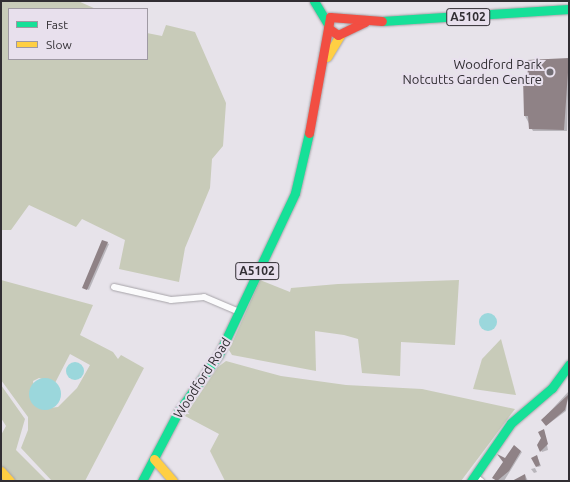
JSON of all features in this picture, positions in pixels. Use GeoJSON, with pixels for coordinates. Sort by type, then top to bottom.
{"type":"FeatureCollection","features":[{"type":"Feature","properties":{"kind":"main road"},"geometry":{"type":"LineString","coordinates":[[316,1],[340,16],[347,26],[343,33],[332,33],[327,26],[316,1]]}},
{"type":"Feature","properties":{"kind":"main road","name":"A5102"},"geometry":{"type":"LineString","coordinates":[[340,16],[367,22],[569,9]]}},
{"type":"Feature","properties":{"kind":"main road"},"geometry":{"type":"LineString","coordinates":[[327,26],[340,16]]}},
{"type":"Feature","properties":{"kind":"main road","name":"A5102"},"geometry":{"type":"LineString","coordinates":[[343,33],[367,22]]}},
{"type":"Feature","properties":{"kind":"main road","name":"Woodford Road"},"geometry":{"type":"LineString","coordinates":[[142,481],[178,412],[219,354],[240,312],[300,178],[322,68],[327,26]]}},
{"type":"Feature","properties":{"kind":"main road","name":"Woodford Road"},"geometry":{"type":"LineString","coordinates":[[322,68],[343,33]]}},
{"type":"Feature","properties":{"kind":"main road"},"geometry":{"type":"LineString","coordinates":[[475,479],[511,423],[552,388],[569,365]]}},
{"type":"Feature","properties":{"kind":"main road"},"geometry":{"type":"LineString","coordinates":[[154,459],[162,465],[172,481]]}},
{"type":"Feature","properties":{"kind":"main road"},"geometry":{"type":"LineString","coordinates":[[1,472],[10,481]]}},
{"type":"Feature","properties":{"kind":"street"},"geometry":{"type":"LineString","coordinates":[[114,287],[170,300],[204,297],[240,312]]}},
{"type":"Feature","properties":{"kind":"green space"},"geometry":{"type":"Polygon","coordinates":[[[1,1],[78,1],[94,8],[8,8],[8,60],[148,60],[148,33],[162,36],[166,25],[195,32],[226,103],[223,146],[212,159],[210,188],[185,248],[179,282],[119,269],[125,240],[82,219],[76,227],[29,205],[11,230],[1,230],[1,1]]]}},
{"type":"Feature","properties":{"kind":"green space"},"geometry":{"type":"Polygon","coordinates":[[[1,280],[93,305],[80,335],[113,352],[118,359],[121,355],[144,368],[85,481],[52,481],[21,448],[28,430],[28,417],[1,380],[1,280]],[[70,354],[55,383],[39,378],[33,381],[36,406],[41,409],[58,407],[77,388],[90,365],[70,354]]]}},
{"type":"Feature","properties":{"kind":"green space"},"geometry":{"type":"Polygon","coordinates":[[[260,280],[290,292],[291,288],[338,284],[459,280],[455,345],[401,342],[400,376],[362,373],[358,339],[344,335],[315,331],[316,371],[232,355],[229,350],[260,280]]]}},
{"type":"Feature","properties":{"kind":"green space"},"geometry":{"type":"Polygon","coordinates":[[[501,339],[516,395],[473,389],[482,359],[501,339]]]}},
{"type":"Feature","properties":{"kind":"green space"},"geometry":{"type":"Polygon","coordinates":[[[226,361],[281,376],[346,385],[422,389],[515,409],[461,481],[225,481],[210,451],[219,434],[185,416],[218,367],[226,361]]]}},
{"type":"Feature","properties":{"kind":"green space"},"geometry":{"type":"Polygon","coordinates":[[[1,385],[25,419],[16,450],[47,481],[13,481],[1,468],[1,435],[6,426],[1,418],[1,385]]]}},
{"type":"Feature","properties":{"kind":"water"},"geometry":{"type":"Polygon","coordinates":[[[484,313],[492,313],[497,318],[495,329],[492,331],[484,331],[479,326],[479,318],[484,313]]]}},
{"type":"Feature","properties":{"kind":"water"},"geometry":{"type":"Polygon","coordinates":[[[75,362],[81,365],[84,371],[81,377],[75,380],[69,377],[66,371],[69,365],[75,362]]]}},
{"type":"Feature","properties":{"kind":"water"},"geometry":{"type":"Polygon","coordinates":[[[45,378],[56,383],[61,394],[56,405],[45,410],[34,405],[29,394],[34,383],[45,378]]]}},
{"type":"Feature","properties":{"kind":"building"},"geometry":{"type":"Polygon","coordinates":[[[569,58],[564,130],[529,129],[528,116],[524,116],[523,78],[528,78],[527,60],[569,58]]]}},
{"type":"Feature","properties":{"kind":"building"},"geometry":{"type":"Polygon","coordinates":[[[102,240],[108,242],[87,290],[82,288],[102,240]]]}},
{"type":"Feature","properties":{"kind":"building"},"geometry":{"type":"Polygon","coordinates":[[[569,394],[565,410],[546,426],[541,420],[569,394]]]}},
{"type":"Feature","properties":{"kind":"building"},"geometry":{"type":"Polygon","coordinates":[[[544,429],[548,444],[540,452],[537,445],[541,438],[538,432],[544,429]]]}},
{"type":"Feature","properties":{"kind":"building"},"geometry":{"type":"Polygon","coordinates":[[[514,445],[521,451],[509,471],[497,481],[492,478],[503,462],[497,454],[505,458],[514,445]]]}},
{"type":"Feature","properties":{"kind":"building"},"geometry":{"type":"Polygon","coordinates":[[[537,455],[540,465],[536,467],[531,458],[537,455]]]}},
{"type":"Feature","properties":{"kind":"building"},"geometry":{"type":"Polygon","coordinates":[[[525,474],[526,481],[512,481],[525,474]]]}},
{"type":"Feature","properties":{"kind":"traffic: fast"},"geometry":{"type":"LineString","coordinates":[[314,1],[327,23]]}},
{"type":"Feature","properties":{"kind":"traffic: fast"},"geometry":{"type":"LineString","coordinates":[[382,21],[569,9]]}},
{"type":"Feature","properties":{"kind":"traffic: fast"},"geometry":{"type":"LineString","coordinates":[[142,481],[178,412],[219,354],[295,193],[309,133]]}},
{"type":"Feature","properties":{"kind":"traffic: fast"},"geometry":{"type":"LineString","coordinates":[[471,481],[511,423],[552,388],[569,365]]}},
{"type":"Feature","properties":{"kind":"traffic: slow"},"geometry":{"type":"LineString","coordinates":[[327,57],[341,34]]}},
{"type":"Feature","properties":{"kind":"traffic: slow"},"geometry":{"type":"LineString","coordinates":[[154,459],[173,481]]}},
{"type":"Feature","properties":{"kind":"traffic: slow"},"geometry":{"type":"LineString","coordinates":[[1,471],[10,481]]}},
{"type":"Feature","properties":{"kind":"traffic: jam"},"geometry":{"type":"LineString","coordinates":[[309,133],[330,17],[382,21]]}},
{"type":"Feature","properties":{"kind":"traffic: jam"},"geometry":{"type":"LineString","coordinates":[[328,28],[338,35],[365,22]]}},
{"type":"Feature","properties":{"kind":"place","name":"Woodford Park Notcutts Garden Centre"},"geometry":{"type":"Point","coordinates":[550,72]}}]}
